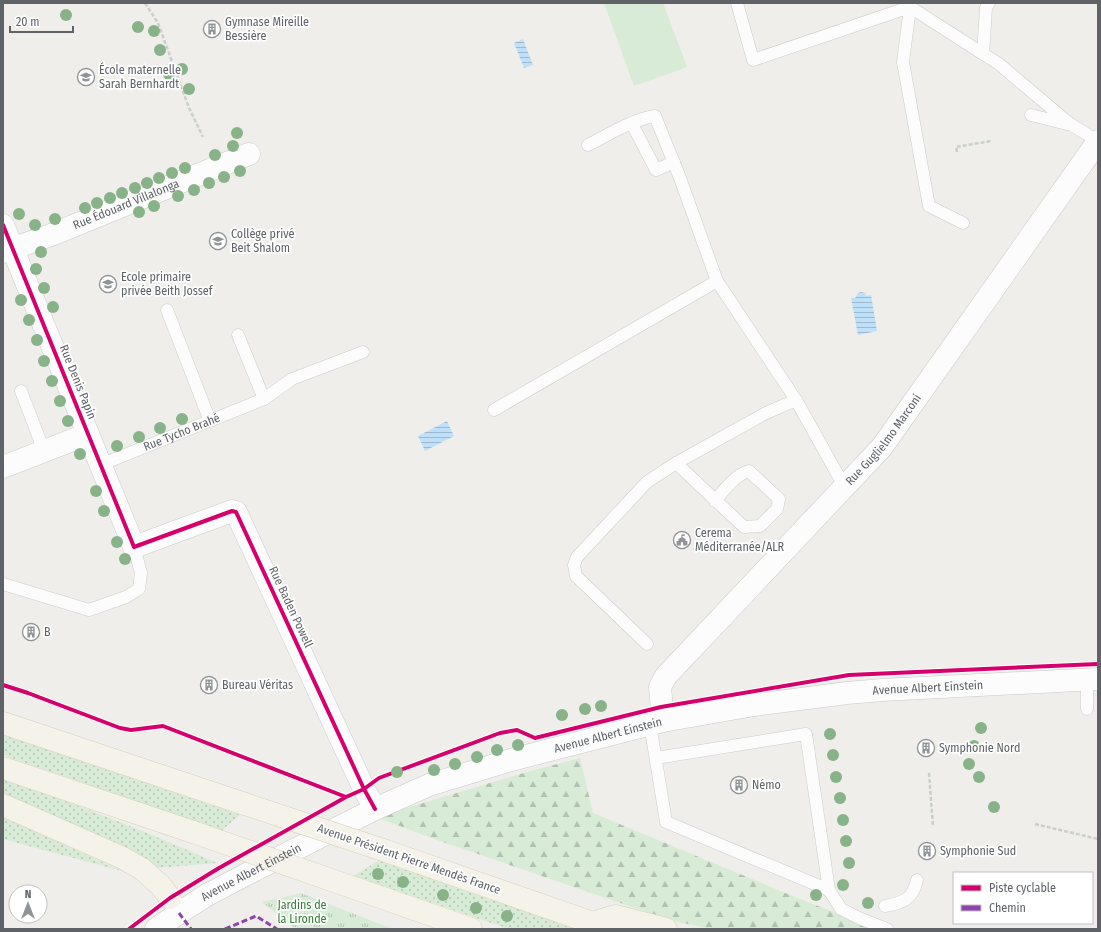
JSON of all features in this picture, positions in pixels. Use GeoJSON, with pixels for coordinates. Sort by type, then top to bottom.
{"type":"FeatureCollection","features":[{"type":"Feature","properties":{"kind":"main road","name":"Avenue Président Pierre Mendès France"},"geometry":{"type":"LineString","coordinates":[[3,723],[386,851],[601,926]]}},
{"type":"Feature","properties":{"kind":"main road"},"geometry":{"type":"LineString","coordinates":[[3,768],[193,832],[471,929]]}},
{"type":"Feature","properties":{"kind":"main road"},"geometry":{"type":"LineString","coordinates":[[3,805],[129,861],[142,869],[160,885],[175,905]]}},
{"type":"Feature","properties":{"kind":"main road"},"geometry":{"type":"LineString","coordinates":[[601,926],[615,916],[666,929]]}},
{"type":"Feature","properties":{"kind":"street","name":"Rue Guglielmo Marconi"},"geometry":{"type":"LineString","coordinates":[[657,723],[660,687],[666,676],[882,447],[1098,141]]}},
{"type":"Feature","properties":{"kind":"street","name":"Rue Édouard Villalonga"},"geometry":{"type":"LineString","coordinates":[[8,250],[51,235],[249,154]]}},
{"type":"Feature","properties":{"kind":"street","name":"Rue Denis Papin"},"geometry":{"type":"LineString","coordinates":[[3,224],[8,250],[88,434],[134,547]]}},
{"type":"Feature","properties":{"kind":"street"},"geometry":{"type":"LineString","coordinates":[[3,467],[88,434]]}},
{"type":"Feature","properties":{"kind":"street","name":"Rue Baden Powell"},"geometry":{"type":"LineString","coordinates":[[134,547],[232,511],[236,512],[364,790],[375,809]]}},
{"type":"Feature","properties":{"kind":"street","name":"Avenue Albert Einstein"},"geometry":{"type":"LineString","coordinates":[[156,929],[175,905],[214,891],[375,809],[429,785],[511,760],[657,723],[754,705],[882,690],[1092,680]]}},
{"type":"Feature","properties":{"kind":"lane"},"geometry":{"type":"LineString","coordinates":[[737,3],[753,60],[910,5]]}},
{"type":"Feature","properties":{"kind":"lane"},"geometry":{"type":"LineString","coordinates":[[983,54],[986,8],[989,3]]}},
{"type":"Feature","properties":{"kind":"lane"},"geometry":{"type":"LineString","coordinates":[[910,5],[999,64],[1070,124],[1098,141]]}},
{"type":"Feature","properties":{"kind":"lane"},"geometry":{"type":"LineString","coordinates":[[910,5],[903,62],[929,206],[963,223]]}},
{"type":"Feature","properties":{"kind":"lane"},"geometry":{"type":"LineString","coordinates":[[1031,115],[1070,124]]}},
{"type":"Feature","properties":{"kind":"lane"},"geometry":{"type":"LineString","coordinates":[[588,145],[648,117],[655,116],[674,162],[717,281],[796,400],[844,486]]}},
{"type":"Feature","properties":{"kind":"lane"},"geometry":{"type":"LineString","coordinates":[[632,124],[656,170],[674,162]]}},
{"type":"Feature","properties":{"kind":"lane"},"geometry":{"type":"LineString","coordinates":[[494,410],[717,281]]}},
{"type":"Feature","properties":{"kind":"lane"},"geometry":{"type":"LineString","coordinates":[[167,310],[210,421]]}},
{"type":"Feature","properties":{"kind":"lane"},"geometry":{"type":"LineString","coordinates":[[238,335],[264,399]]}},
{"type":"Feature","properties":{"kind":"lane","name":"Rue Tycho Brahé"},"geometry":{"type":"LineString","coordinates":[[100,465],[264,399],[292,378],[363,352]]}},
{"type":"Feature","properties":{"kind":"lane"},"geometry":{"type":"LineString","coordinates":[[21,391],[44,451]]}},
{"type":"Feature","properties":{"kind":"lane"},"geometry":{"type":"LineString","coordinates":[[647,644],[576,576],[574,565],[577,557],[646,482],[676,463],[766,413],[796,400]]}},
{"type":"Feature","properties":{"kind":"lane"},"geometry":{"type":"LineString","coordinates":[[676,463],[715,500],[744,527],[760,526],[778,508],[779,499],[749,471],[744,473],[727,487],[715,500]]}},
{"type":"Feature","properties":{"kind":"lane"},"geometry":{"type":"LineString","coordinates":[[3,584],[89,610],[126,597],[139,589],[141,573],[134,547]]}},
{"type":"Feature","properties":{"kind":"lane"},"geometry":{"type":"LineString","coordinates":[[1087,709],[1092,680]]}},
{"type":"Feature","properties":{"kind":"lane"},"geometry":{"type":"LineString","coordinates":[[657,723],[656,758],[666,822],[829,890]]}},
{"type":"Feature","properties":{"kind":"lane"},"geometry":{"type":"LineString","coordinates":[[656,758],[806,734],[829,890],[841,909],[887,929]]}},
{"type":"Feature","properties":{"kind":"lane"},"geometry":{"type":"LineString","coordinates":[[885,906],[907,900],[914,890],[916,880]]}},
{"type":"Feature","properties":{"kind":"path"},"geometry":{"type":"LineString","coordinates":[[145,3],[158,23],[189,108],[202,137]]}},
{"type":"Feature","properties":{"kind":"path"},"geometry":{"type":"LineString","coordinates":[[957,152],[956,147],[991,141]]}},
{"type":"Feature","properties":{"kind":"path"},"geometry":{"type":"LineString","coordinates":[[929,773],[933,828]]}},
{"type":"Feature","properties":{"kind":"path"},"geometry":{"type":"LineString","coordinates":[[1035,824],[1098,839]]}},
{"type":"Feature","properties":{"kind":"green space"},"geometry":{"type":"Polygon","coordinates":[[[604,3],[663,3],[687,67],[634,86],[604,3]]]}},
{"type":"Feature","properties":{"kind":"green space"},"geometry":{"type":"Polygon","coordinates":[[[3,735],[240,815],[221,831],[3,755],[3,735]]]}},
{"type":"Feature","properties":{"kind":"green space"},"geometry":{"type":"Polygon","coordinates":[[[580,758],[593,813],[805,901],[860,922],[869,929],[713,929],[673,921],[434,839],[376,817],[527,772],[580,758]]]}},
{"type":"Feature","properties":{"kind":"green space"},"geometry":{"type":"Polygon","coordinates":[[[3,780],[111,818],[217,863],[156,868],[3,795],[3,780]]]}},
{"type":"Feature","properties":{"kind":"green space"},"geometry":{"type":"Polygon","coordinates":[[[3,817],[122,871],[3,839],[3,817]]]}},
{"type":"Feature","properties":{"kind":"green space"},"geometry":{"type":"Polygon","coordinates":[[[380,860],[574,929],[509,929],[353,876],[380,860]]]}},
{"type":"Feature","properties":{"kind":"green space","name":"Jardins de la Lironde"},"geometry":{"type":"Polygon","coordinates":[[[301,893],[394,929],[296,929],[262,902],[301,893]]]}},
{"type":"Feature","properties":{"kind":"water"},"geometry":{"type":"Polygon","coordinates":[[[523,39],[533,65],[524,68],[514,43],[523,39]]]}},
{"type":"Feature","properties":{"kind":"water"},"geometry":{"type":"Polygon","coordinates":[[[858,293],[865,293],[866,296],[871,295],[877,331],[858,335],[851,298],[855,298],[858,293]]]}},
{"type":"Feature","properties":{"kind":"water"},"geometry":{"type":"Polygon","coordinates":[[[447,421],[454,436],[425,451],[418,436],[447,421]]]}},
{"type":"Feature","properties":{"kind":"marked path"},"geometry":{"type":"LineString","coordinates":[[179,913],[191,929]]}},
{"type":"Feature","properties":{"kind":"marked path"},"geometry":{"type":"LineString","coordinates":[[225,929],[256,916],[277,929]]}},
{"type":"Feature","properties":{"kind":"cycle path"},"geometry":{"type":"LineString","coordinates":[[3,225],[134,547],[232,511],[236,512],[364,789],[375,809]]}},
{"type":"Feature","properties":{"kind":"cycle path"},"geometry":{"type":"LineString","coordinates":[[129,929],[170,898],[219,868],[346,797],[364,789],[379,778],[500,733],[517,730],[535,738],[661,707],[849,675],[1098,664]]}},
{"type":"Feature","properties":{"kind":"cycle path"},"geometry":{"type":"LineString","coordinates":[[3,685],[120,728],[131,730],[163,726],[346,797]]}},
{"type":"Feature","properties":{"kind":"place","name":"Gymnase Mireille Bessière"},"geometry":{"type":"Point","coordinates":[212,29]}},
{"type":"Feature","properties":{"kind":"place","name":"École maternelle Sarah Bernhardt"},"geometry":{"type":"Point","coordinates":[86,77]}},
{"type":"Feature","properties":{"kind":"place","name":"Collège privé Beit Shalom"},"geometry":{"type":"Point","coordinates":[218,241]}},
{"type":"Feature","properties":{"kind":"place","name":"Ecole primaire privée Beith Jossef"},"geometry":{"type":"Point","coordinates":[108,284]}},
{"type":"Feature","properties":{"kind":"place","name":"Cerema Méditerranée/ALR"},"geometry":{"type":"Point","coordinates":[682,540]}},
{"type":"Feature","properties":{"kind":"place","name":"B"},"geometry":{"type":"Point","coordinates":[31,632]}},
{"type":"Feature","properties":{"kind":"place","name":"Bureau Véritas"},"geometry":{"type":"Point","coordinates":[209,685]}},
{"type":"Feature","properties":{"kind":"place","name":"Symphonie Nord"},"geometry":{"type":"Point","coordinates":[926,748]}},
{"type":"Feature","properties":{"kind":"place","name":"Némo"},"geometry":{"type":"Point","coordinates":[739,785]}},
{"type":"Feature","properties":{"kind":"place","name":"Symphonie Sud"},"geometry":{"type":"Point","coordinates":[927,851]}}]}
